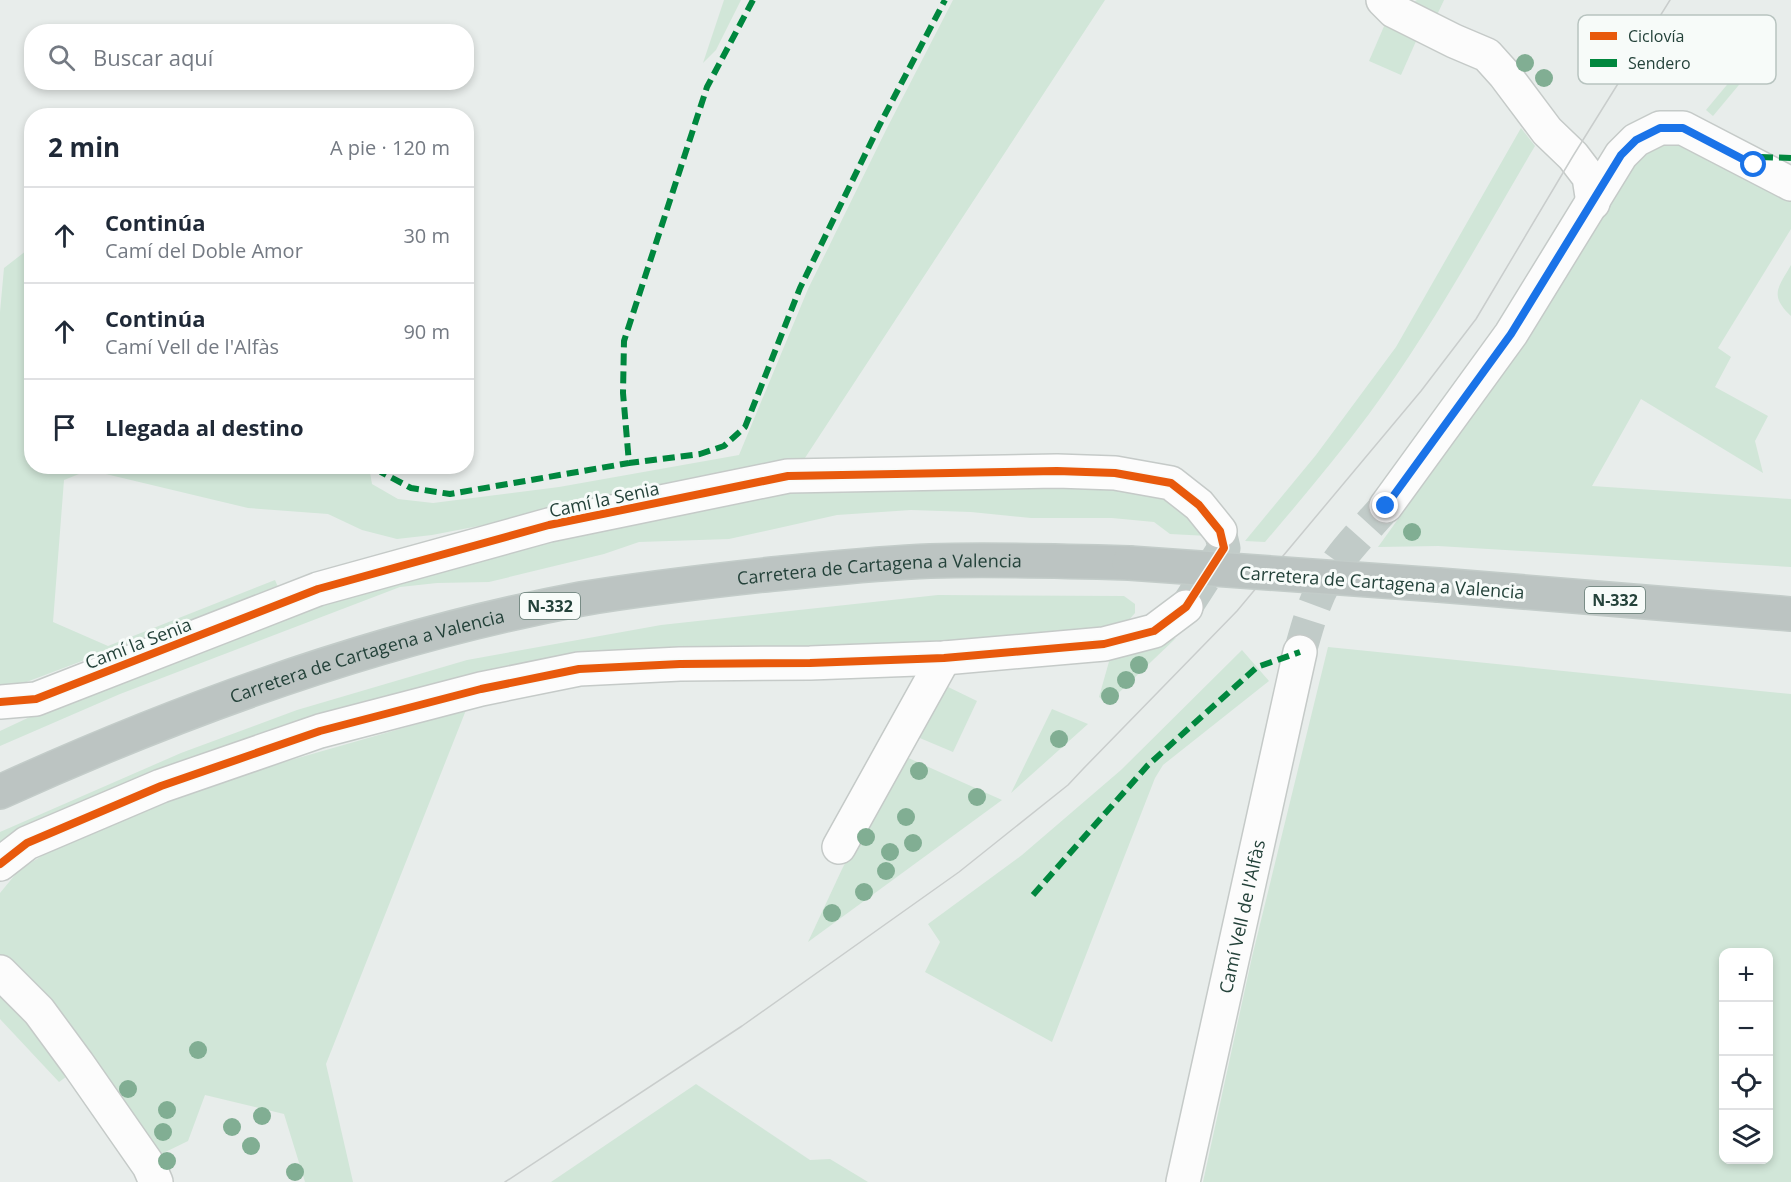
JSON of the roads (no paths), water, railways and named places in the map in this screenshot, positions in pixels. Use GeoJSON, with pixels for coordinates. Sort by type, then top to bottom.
{"type":"FeatureCollection","features":[{"type":"Feature","properties":{"kind":"highway","name":"Carretera de Cartagena a Valencia"},"geometry":{"type":"LineString","coordinates":[[0,792],[90,752],[284,678],[452,629],[581,600],[700,582],[851,566],[988,560],[1129,564],[1438,585],[1791,614]]}},
{"type":"Feature","properties":{"kind":"highway"},"geometry":{"type":"LineString","coordinates":[[0,774],[90,752]]}},
{"type":"Feature","properties":{"kind":"street"},"geometry":{"type":"LineString","coordinates":[[1383,0],[1394,11],[1487,55],[1547,131],[1573,156],[1589,177],[1593,203]]}},
{"type":"Feature","properties":{"kind":"street"},"geometry":{"type":"LineString","coordinates":[[1386,506],[1511,334],[1621,155],[1636,140],[1660,128],[1683,128],[1791,184]]}},
{"type":"Feature","properties":{"kind":"street"},"geometry":{"type":"LineString","coordinates":[[1573,156],[1598,162],[1621,155]]}},
{"type":"Feature","properties":{"kind":"street","name":"Camí la Senia"},"geometry":{"type":"LineString","coordinates":[[0,702],[36,699],[318,589],[549,525],[788,476],[1057,471],[1115,473],[1171,483],[1199,505],[1220,531]]}},
{"type":"Feature","properties":{"kind":"street"},"geometry":{"type":"LineString","coordinates":[[0,864],[27,843],[161,786],[320,731],[481,689],[579,669],[680,664],[810,663],[944,658],[1104,644],[1154,632],[1186,607]]}},
{"type":"Feature","properties":{"kind":"street","name":"Camí Vell de l'Alfàs"},"geometry":{"type":"LineString","coordinates":[[1183,1182],[1300,652]]}},
{"type":"Feature","properties":{"kind":"street"},"geometry":{"type":"LineString","coordinates":[[839,847],[944,658]]}},
{"type":"Feature","properties":{"kind":"street"},"geometry":{"type":"LineString","coordinates":[[0,972],[39,1011],[148,1166],[156,1182]]}},
{"type":"Feature","properties":{"kind":"tunnel"},"geometry":{"type":"LineString","coordinates":[[1300,652],[1314,607],[1331,572],[1353,542],[1386,506]]}},
{"type":"Feature","properties":{"kind":"tunnel"},"geometry":{"type":"LineString","coordinates":[[1186,607],[1224,548],[1220,531]]}},
{"type":"Feature","properties":{"kind":"tram line"},"geometry":{"type":"LineString","coordinates":[[1661,15],[1670,0]]}},
{"type":"Feature","properties":{"kind":"tram line"},"geometry":{"type":"LineString","coordinates":[[505,1182],[742,1026],[959,872],[1068,785],[1237,611],[1421,391],[1476,319],[1618,84]]}}]}
